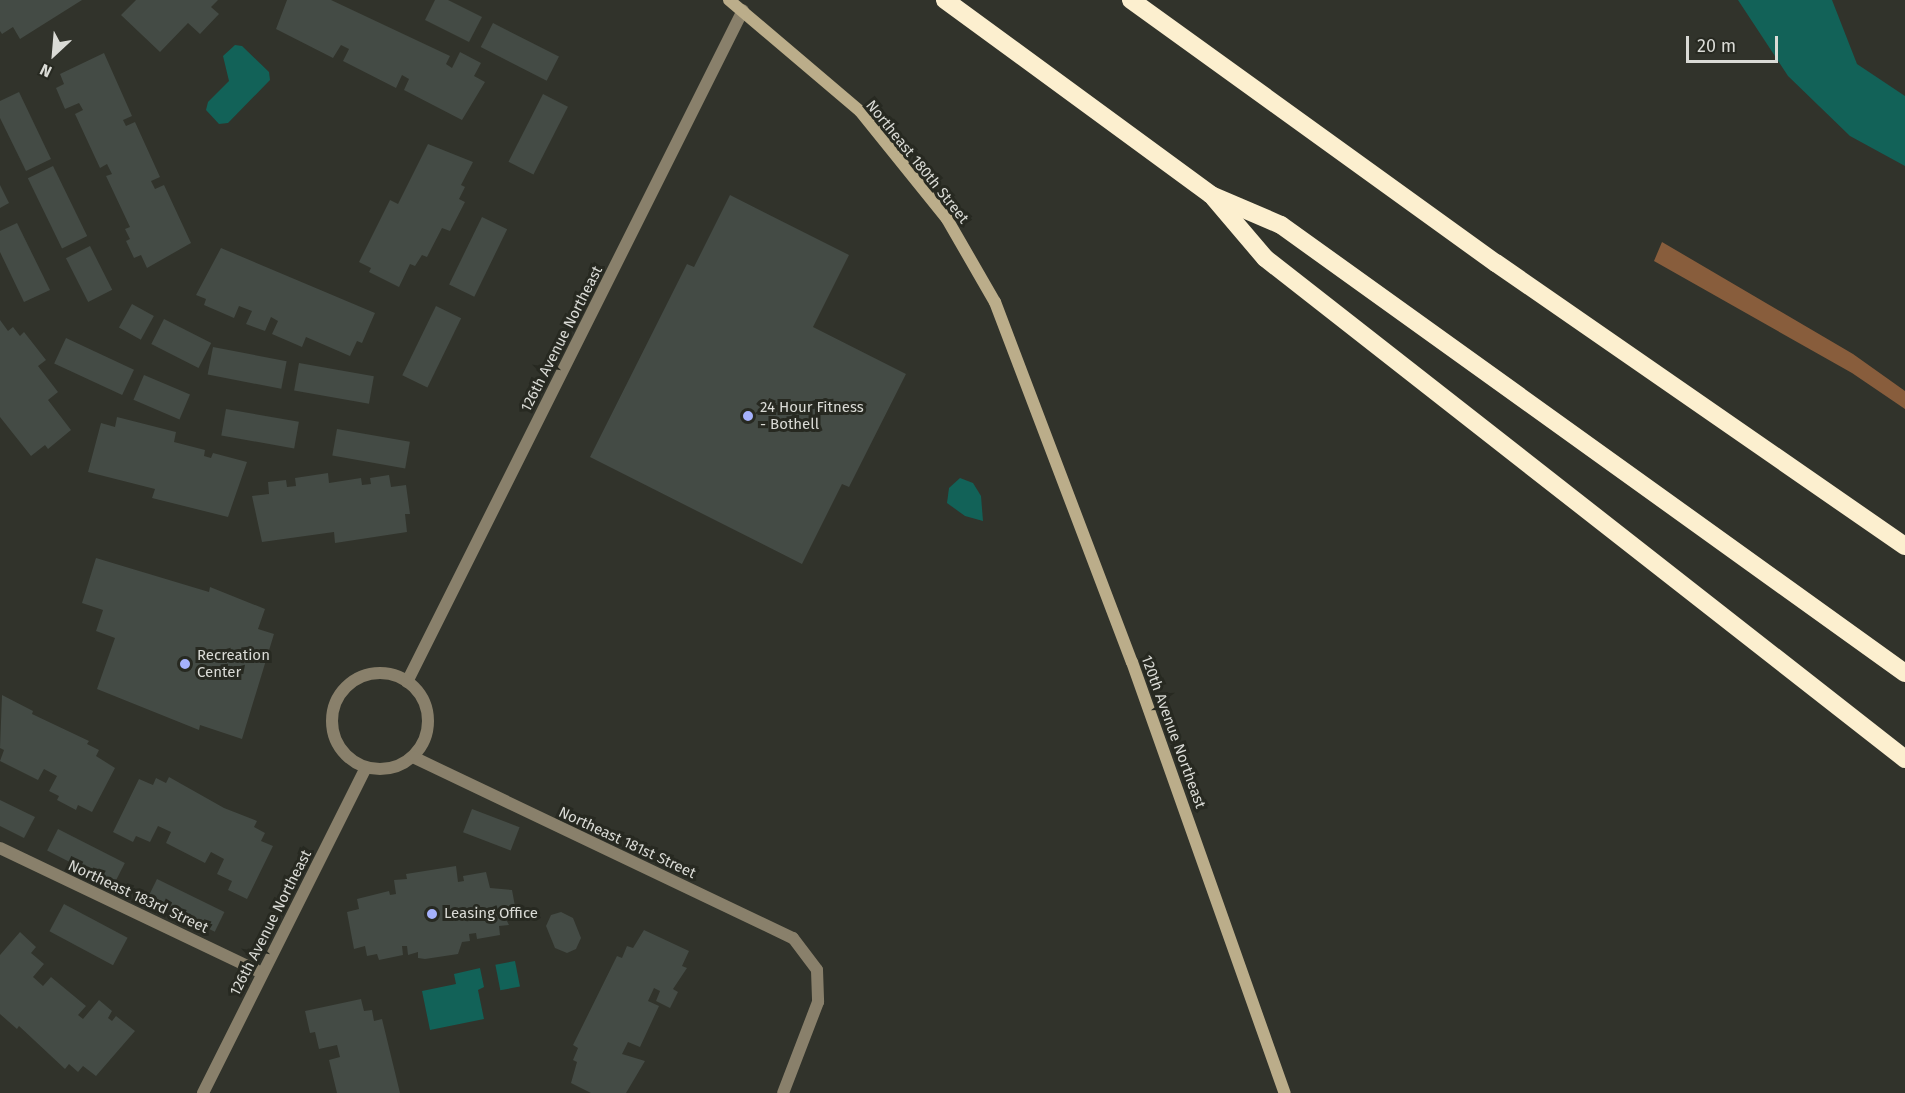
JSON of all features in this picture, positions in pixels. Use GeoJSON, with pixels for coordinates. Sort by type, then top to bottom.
{"type":"FeatureCollection","features":[{"type":"Feature","properties":{"kind":"highway"},"geometry":{"type":"LineString","coordinates":[[945,0],[1211,195],[1281,225],[1905,673]]}},
{"type":"Feature","properties":{"kind":"highway"},"geometry":{"type":"LineString","coordinates":[[1131,0],[1496,262],[1905,546]]}},
{"type":"Feature","properties":{"kind":"highway"},"geometry":{"type":"LineString","coordinates":[[1211,195],[1265,258],[1905,759]]}},
{"type":"Feature","properties":{"kind":"main road","name":"Northeast 180th Street"},"geometry":{"type":"LineString","coordinates":[[729,0],[860,111],[947,219],[995,302],[1027,383]]}},
{"type":"Feature","properties":{"kind":"main road","name":"120th Avenue Northeast"},"geometry":{"type":"LineString","coordinates":[[1027,383],[1285,1093]]}},
{"type":"Feature","properties":{"kind":"street","name":"126th Avenue Northeast"},"geometry":{"type":"LineString","coordinates":[[407,682],[743,10]]}},
{"type":"Feature","properties":{"kind":"street"},"geometry":{"type":"LineString","coordinates":[[388,674],[407,682],[422,697],[428,720],[425,738],[413,757],[391,769],[366,768],[350,759],[338,746],[332,729],[334,705],[348,685],[364,676],[388,674]]}},
{"type":"Feature","properties":{"kind":"street","name":"Northeast 181st Street"},"geometry":{"type":"LineString","coordinates":[[413,757],[793,938],[817,970],[818,1002],[783,1093]]}},
{"type":"Feature","properties":{"kind":"street","name":"126th Avenue Northeast"},"geometry":{"type":"LineString","coordinates":[[203,1093],[366,768]]}},
{"type":"Feature","properties":{"kind":"street","name":"Northeast 183rd Street"},"geometry":{"type":"LineString","coordinates":[[0,848],[262,973]]}},
{"type":"Feature","properties":{"kind":"shaded area"},"geometry":{"type":"Polygon","coordinates":[[[1662,242],[1853,354],[1905,391],[1905,409],[1852,373],[1654,261],[1662,242]]]}},
{"type":"Feature","properties":{"kind":"water"},"geometry":{"type":"Polygon","coordinates":[[[1738,0],[1832,0],[1857,64],[1905,96],[1905,166],[1850,136],[1788,76],[1738,0]]]}},
{"type":"Feature","properties":{"kind":"water"},"geometry":{"type":"Polygon","coordinates":[[[235,45],[242,46],[269,72],[270,80],[228,123],[219,124],[206,110],[208,102],[229,81],[223,56],[235,45]]]}},
{"type":"Feature","properties":{"kind":"water"},"geometry":{"type":"Polygon","coordinates":[[[960,478],[973,483],[981,496],[983,521],[965,516],[947,503],[949,488],[960,478]]]}},
{"type":"Feature","properties":{"kind":"water"},"geometry":{"type":"Polygon","coordinates":[[[515,961],[520,987],[500,990],[495,965],[515,961]]]}},
{"type":"Feature","properties":{"kind":"water"},"geometry":{"type":"Polygon","coordinates":[[[480,968],[484,987],[478,990],[484,1019],[430,1030],[422,991],[456,984],[454,974],[480,968]]]}},
{"type":"Feature","properties":{"kind":"building"},"geometry":{"type":"Polygon","coordinates":[[[0,0],[82,0],[20,39],[13,27],[2,34],[0,31],[0,0]]]}},
{"type":"Feature","properties":{"kind":"building"},"geometry":{"type":"Polygon","coordinates":[[[136,0],[218,0],[211,7],[219,14],[200,34],[188,23],[160,52],[121,15],[136,0]]]}},
{"type":"Feature","properties":{"kind":"building"},"geometry":{"type":"Polygon","coordinates":[[[287,0],[331,0],[450,56],[446,64],[452,68],[460,52],[481,63],[474,76],[485,82],[462,120],[404,90],[409,79],[402,75],[396,88],[343,61],[349,49],[341,45],[333,58],[276,29],[287,0]]]}},
{"type":"Feature","properties":{"kind":"building"},"geometry":{"type":"Polygon","coordinates":[[[435,0],[448,0],[482,17],[469,42],[425,20],[435,0]]]}},
{"type":"Feature","properties":{"kind":"building"},"geometry":{"type":"Polygon","coordinates":[[[493,23],[559,57],[547,81],[481,47],[493,23]]]}},
{"type":"Feature","properties":{"kind":"building"},"geometry":{"type":"Polygon","coordinates":[[[104,53],[132,116],[123,120],[126,126],[135,122],[160,177],[151,181],[155,189],[164,185],[191,243],[147,268],[141,255],[134,258],[126,241],[130,239],[125,229],[130,227],[106,176],[112,174],[107,164],[100,168],[75,114],[83,110],[79,103],[65,109],[56,88],[64,84],[60,74],[104,53]]]}},
{"type":"Feature","properties":{"kind":"building"},"geometry":{"type":"Polygon","coordinates":[[[19,92],[51,159],[26,171],[0,118],[0,101],[19,92]]]}},
{"type":"Feature","properties":{"kind":"building"},"geometry":{"type":"Polygon","coordinates":[[[543,94],[568,107],[533,174],[508,162],[543,94]]]}},
{"type":"Feature","properties":{"kind":"building"},"geometry":{"type":"Polygon","coordinates":[[[428,144],[473,162],[461,185],[465,187],[459,199],[465,202],[450,231],[442,228],[427,257],[422,255],[415,266],[410,264],[399,287],[369,272],[371,268],[359,262],[390,200],[398,204],[428,144]]]}},
{"type":"Feature","properties":{"kind":"building"},"geometry":{"type":"Polygon","coordinates":[[[53,166],[87,236],[62,248],[28,178],[53,166]]]}},
{"type":"Feature","properties":{"kind":"building"},"geometry":{"type":"Polygon","coordinates":[[[0,185],[9,203],[0,208],[0,185]]]}},
{"type":"Feature","properties":{"kind":"building","name":"24 Hour Fitness - Bothell"},"geometry":{"type":"Polygon","coordinates":[[[730,195],[849,255],[813,327],[906,374],[849,487],[842,484],[802,564],[590,457],[687,264],[694,267],[730,195]]]}},
{"type":"Feature","properties":{"kind":"building"},"geometry":{"type":"Polygon","coordinates":[[[482,217],[507,229],[474,297],[449,284],[482,217]]]}},
{"type":"Feature","properties":{"kind":"building"},"geometry":{"type":"Polygon","coordinates":[[[17,223],[50,290],[24,302],[0,252],[0,231],[17,223]]]}},
{"type":"Feature","properties":{"kind":"building"},"geometry":{"type":"Polygon","coordinates":[[[90,246],[112,290],[88,302],[66,258],[90,246]]]}},
{"type":"Feature","properties":{"kind":"building"},"geometry":{"type":"Polygon","coordinates":[[[221,248],[375,313],[362,343],[357,341],[350,356],[306,337],[302,347],[272,334],[278,321],[271,317],[265,331],[246,324],[252,311],[239,306],[234,318],[204,305],[206,299],[196,295],[221,248]]]}},
{"type":"Feature","properties":{"kind":"building"},"geometry":{"type":"Polygon","coordinates":[[[132,304],[154,316],[141,340],[119,328],[132,304]]]}},
{"type":"Feature","properties":{"kind":"building"},"geometry":{"type":"Polygon","coordinates":[[[436,306],[461,318],[427,387],[402,375],[436,306]]]}},
{"type":"Feature","properties":{"kind":"building"},"geometry":{"type":"Polygon","coordinates":[[[164,319],[211,343],[199,368],[151,344],[164,319]]]}},
{"type":"Feature","properties":{"kind":"building"},"geometry":{"type":"Polygon","coordinates":[[[0,320],[8,331],[13,327],[20,336],[24,332],[46,360],[38,366],[58,392],[48,400],[71,430],[48,449],[45,445],[31,456],[0,417],[0,320]]]}},
{"type":"Feature","properties":{"kind":"building"},"geometry":{"type":"Polygon","coordinates":[[[66,338],[134,370],[122,395],[54,363],[66,338]]]}},
{"type":"Feature","properties":{"kind":"building"},"geometry":{"type":"Polygon","coordinates":[[[213,347],[287,361],[281,389],[208,374],[213,347]]]}},
{"type":"Feature","properties":{"kind":"building"},"geometry":{"type":"Polygon","coordinates":[[[299,363],[374,376],[369,404],[294,391],[299,363]]]}},
{"type":"Feature","properties":{"kind":"building"},"geometry":{"type":"Polygon","coordinates":[[[144,375],[190,395],[179,419],[133,400],[144,375]]]}},
{"type":"Feature","properties":{"kind":"building"},"geometry":{"type":"Polygon","coordinates":[[[226,409],[299,422],[294,448],[221,436],[226,409]]]}},
{"type":"Feature","properties":{"kind":"building"},"geometry":{"type":"Polygon","coordinates":[[[117,417],[176,432],[174,442],[205,450],[204,456],[211,458],[213,453],[247,462],[228,517],[152,498],[155,489],[88,472],[101,423],[115,427],[117,417]]]}},
{"type":"Feature","properties":{"kind":"building"},"geometry":{"type":"Polygon","coordinates":[[[337,429],[410,442],[405,468],[332,456],[337,429]]]}},
{"type":"Feature","properties":{"kind":"building"},"geometry":{"type":"Polygon","coordinates":[[[328,473],[329,483],[361,478],[362,485],[371,484],[370,478],[389,475],[391,487],[406,485],[410,514],[405,514],[407,532],[335,543],[334,532],[262,542],[252,496],[269,494],[268,482],[286,480],[287,487],[296,486],[295,478],[328,473]]]}},
{"type":"Feature","properties":{"kind":"building","name":"Recreation Center"},"geometry":{"type":"Polygon","coordinates":[[[96,558],[209,592],[210,587],[265,609],[258,629],[274,634],[242,739],[200,725],[199,730],[97,689],[115,638],[96,631],[103,610],[82,603],[96,558]]]}},
{"type":"Feature","properties":{"kind":"building"},"geometry":{"type":"Polygon","coordinates":[[[2,695],[33,711],[32,714],[89,741],[87,744],[99,750],[96,756],[115,768],[92,812],[78,805],[76,810],[57,800],[59,796],[49,791],[57,776],[44,769],[38,780],[0,761],[4,750],[0,748],[2,695]]]}},
{"type":"Feature","properties":{"kind":"building"},"geometry":{"type":"Polygon","coordinates":[[[169,777],[224,808],[257,821],[254,827],[265,833],[261,841],[273,846],[247,899],[228,890],[232,881],[217,874],[224,859],[211,852],[205,863],[166,843],[171,832],[158,826],[150,842],[136,836],[133,842],[113,832],[139,779],[153,785],[156,778],[166,783],[169,777]]]}},
{"type":"Feature","properties":{"kind":"building"},"geometry":{"type":"Polygon","coordinates":[[[0,800],[35,817],[24,838],[0,826],[0,800]]]}},
{"type":"Feature","properties":{"kind":"building"},"geometry":{"type":"Polygon","coordinates":[[[472,809],[520,827],[511,851],[463,832],[472,809]]]}},
{"type":"Feature","properties":{"kind":"building"},"geometry":{"type":"Polygon","coordinates":[[[58,829],[125,863],[114,884],[47,850],[58,829]]]}},
{"type":"Feature","properties":{"kind":"building","name":"Leasing Office"},"geometry":{"type":"Polygon","coordinates":[[[456,866],[458,882],[464,881],[463,876],[486,872],[490,888],[512,890],[517,917],[506,919],[509,925],[499,926],[500,935],[477,939],[476,933],[469,934],[470,941],[462,942],[458,954],[425,959],[418,958],[418,952],[408,955],[407,946],[402,946],[403,955],[379,960],[377,954],[367,956],[365,946],[354,949],[347,912],[359,909],[357,899],[389,891],[390,895],[396,894],[394,880],[407,879],[406,874],[456,866]]]}},
{"type":"Feature","properties":{"kind":"building"},"geometry":{"type":"Polygon","coordinates":[[[157,879],[224,912],[215,932],[147,899],[157,879]]]}},
{"type":"Feature","properties":{"kind":"building"},"geometry":{"type":"Polygon","coordinates":[[[64,904],[128,938],[113,965],[49,931],[64,904]]]}},
{"type":"Feature","properties":{"kind":"building"},"geometry":{"type":"Polygon","coordinates":[[[561,912],[573,918],[581,938],[576,949],[567,953],[555,948],[546,926],[551,915],[561,912]]]}},
{"type":"Feature","properties":{"kind":"building"},"geometry":{"type":"Polygon","coordinates":[[[644,930],[689,951],[682,966],[687,968],[673,989],[678,992],[670,1008],[656,1001],[660,991],[654,988],[648,1001],[659,1006],[640,1047],[628,1042],[622,1054],[645,1061],[626,1093],[591,1093],[571,1083],[577,1062],[573,1060],[578,1048],[573,1045],[617,956],[622,958],[627,946],[633,948],[644,930]]]}},
{"type":"Feature","properties":{"kind":"building"},"geometry":{"type":"Polygon","coordinates":[[[20,932],[36,947],[31,953],[44,964],[33,977],[43,986],[51,977],[86,1006],[78,1015],[83,1019],[99,1000],[112,1011],[108,1018],[112,1021],[116,1016],[135,1031],[96,1076],[83,1066],[78,1072],[69,1064],[65,1069],[19,1026],[17,1029],[0,1014],[0,955],[20,932]]]}},
{"type":"Feature","properties":{"kind":"building"},"geometry":{"type":"Polygon","coordinates":[[[361,999],[364,1011],[372,1010],[374,1021],[382,1019],[400,1093],[337,1093],[329,1060],[340,1057],[337,1045],[319,1049],[315,1032],[310,1033],[305,1011],[361,999]]]}},
{"type":"Feature","properties":{"kind":"place","name":"24 Hour Fitness - Bothell"},"geometry":{"type":"Point","coordinates":[748,416]}},
{"type":"Feature","properties":{"kind":"place","name":"Recreation Center"},"geometry":{"type":"Point","coordinates":[185,664]}},
{"type":"Feature","properties":{"kind":"place","name":"Leasing Office"},"geometry":{"type":"Point","coordinates":[432,914]}}]}
